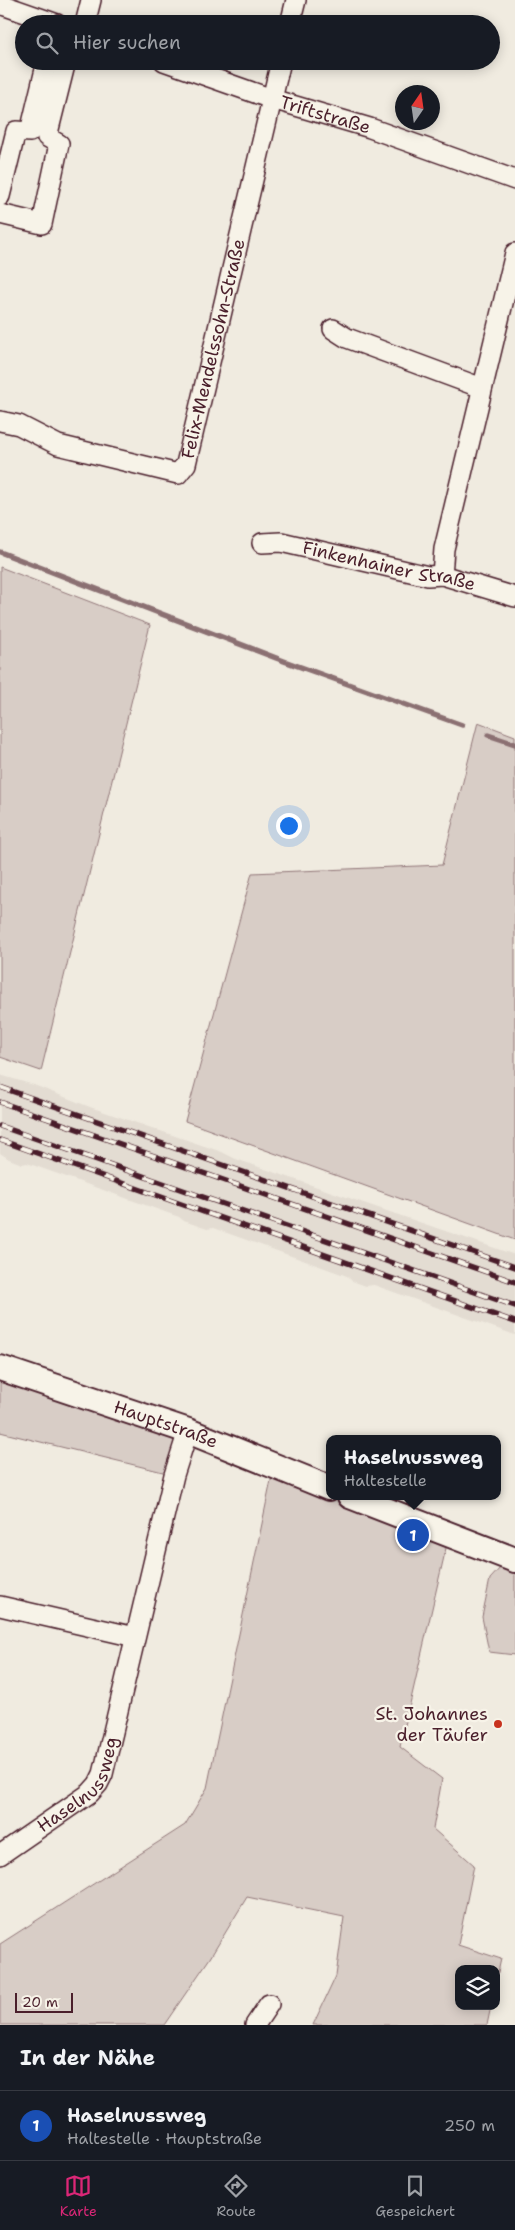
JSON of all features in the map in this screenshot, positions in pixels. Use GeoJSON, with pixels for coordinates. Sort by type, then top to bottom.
{"type":"FeatureCollection","features":[{"type":"Feature","properties":{"kind":"street"},"geometry":{"type":"LineString","coordinates":[[87,15],[91,0]]}},
{"type":"Feature","properties":{"kind":"street"},"geometry":{"type":"LineString","coordinates":[[292,15],[296,0]]}},
{"type":"Feature","properties":{"kind":"street"},"geometry":{"type":"LineString","coordinates":[[0,4],[31,15]]}},
{"type":"Feature","properties":{"kind":"street"},"geometry":{"type":"LineString","coordinates":[[38,134],[46,70]]}},
{"type":"Feature","properties":{"kind":"street"},"geometry":{"type":"LineString","coordinates":[[38,134],[63,70]]}},
{"type":"Feature","properties":{"kind":"street","name":"Triftstraße"},"geometry":{"type":"LineString","coordinates":[[190,70],[272,99],[370,128],[515,180]]}},
{"type":"Feature","properties":{"kind":"street"},"geometry":{"type":"LineString","coordinates":[[272,99],[279,70]]}},
{"type":"Feature","properties":{"kind":"street","name":"Felix-Mendelssohn-Straße"},"geometry":{"type":"LineString","coordinates":[[0,421],[18,426],[58,446],[178,474],[186,464],[272,99]]}},
{"type":"Feature","properties":{"kind":"street"},"geometry":{"type":"LineString","coordinates":[[0,196],[16,131],[38,134],[59,144],[42,224],[0,214]]}},
{"type":"Feature","properties":{"kind":"street"},"geometry":{"type":"LineString","coordinates":[[442,574],[444,549],[515,253]]}},
{"type":"Feature","properties":{"kind":"street"},"geometry":{"type":"LineString","coordinates":[[333,329],[346,338],[482,388]]}},
{"type":"Feature","properties":{"kind":"street","name":"Finkenhainer Straße"},"geometry":{"type":"LineString","coordinates":[[262,543],[281,542],[428,576],[442,574],[515,597]]}},
{"type":"Feature","properties":{"kind":"street","name":"Hauptstraße"},"geometry":{"type":"LineString","coordinates":[[0,1368],[188,1430],[326,1487]]}},
{"type":"Feature","properties":{"kind":"street","name":"Haselnussweg"},"geometry":{"type":"LineString","coordinates":[[0,1855],[90,1792],[98,1784],[103,1774],[174,1475],[188,1430]]}},
{"type":"Feature","properties":{"kind":"street"},"geometry":{"type":"LineString","coordinates":[[360,1500],[515,1560]]}},
{"type":"Feature","properties":{"kind":"street"},"geometry":{"type":"LineString","coordinates":[[0,1606],[135,1637]]}},
{"type":"Feature","properties":{"kind":"street"},"geometry":{"type":"LineString","coordinates":[[255,2025],[269,2004]]}},
{"type":"Feature","properties":{"kind":"shaded area"},"geometry":{"type":"Polygon","coordinates":[[[0,567],[150,625],[41,1071],[0,1057],[0,567]]]}},
{"type":"Feature","properties":{"kind":"shaded area"},"geometry":{"type":"Polygon","coordinates":[[[478,722],[515,736],[515,1240],[185,1121],[252,873],[442,865],[478,722]]]}},
{"type":"Feature","properties":{"kind":"shaded area"},"geometry":{"type":"Polygon","coordinates":[[[0,1075],[34,1085],[90,1107],[222,1152],[236,1159],[515,1255],[515,1335],[374,1285],[366,1286],[352,1281],[347,1276],[213,1228],[207,1229],[184,1221],[179,1217],[27,1163],[22,1164],[9,1159],[0,1153],[0,1075]]]}},
{"type":"Feature","properties":{"kind":"shaded area"},"geometry":{"type":"Polygon","coordinates":[[[0,1378],[178,1440],[167,1473],[0,1432],[0,1378]]]}},
{"type":"Feature","properties":{"kind":"shaded area"},"geometry":{"type":"Polygon","coordinates":[[[274,1466],[326,1494],[326,1500],[360,1500],[449,1535],[400,1747],[442,1779],[433,1829],[474,1865],[458,1945],[501,1959],[500,1965],[455,1965],[455,2010],[490,2010],[487,2025],[313,2025],[336,1976],[344,1917],[247,1897],[210,1958],[164,2025],[0,2025],[0,1944],[185,1825],[207,1788],[274,1466]]]}},
{"type":"Feature","properties":{"kind":"shaded area"},"geometry":{"type":"Polygon","coordinates":[[[501,1567],[515,1573],[515,1655],[489,1652],[482,1617],[490,1579],[501,1567]]]}},
{"type":"Feature","properties":{"kind":"waterway"},"geometry":{"type":"LineString","coordinates":[[0,552],[284,661],[462,725]]}},
{"type":"Feature","properties":{"kind":"waterway"},"geometry":{"type":"LineString","coordinates":[[488,735],[515,744]]}},
{"type":"Feature","properties":{"kind":"railway"},"geometry":{"type":"LineString","coordinates":[[0,1087],[515,1267]]}},
{"type":"Feature","properties":{"kind":"railway"},"geometry":{"type":"LineString","coordinates":[[0,1102],[515,1282]]}},
{"type":"Feature","properties":{"kind":"railway"},"geometry":{"type":"LineString","coordinates":[[0,1126],[515,1306]]}},
{"type":"Feature","properties":{"kind":"railway"},"geometry":{"type":"LineString","coordinates":[[0,1140],[515,1322]]}},
{"type":"Feature","properties":{"kind":"place","name":"Haselnussweg"},"geometry":{"type":"Point","coordinates":[413,1535]}},
{"type":"Feature","properties":{"kind":"place","name":"St. Johannes der Täufer"},"geometry":{"type":"Point","coordinates":[498,1724]}}]}
